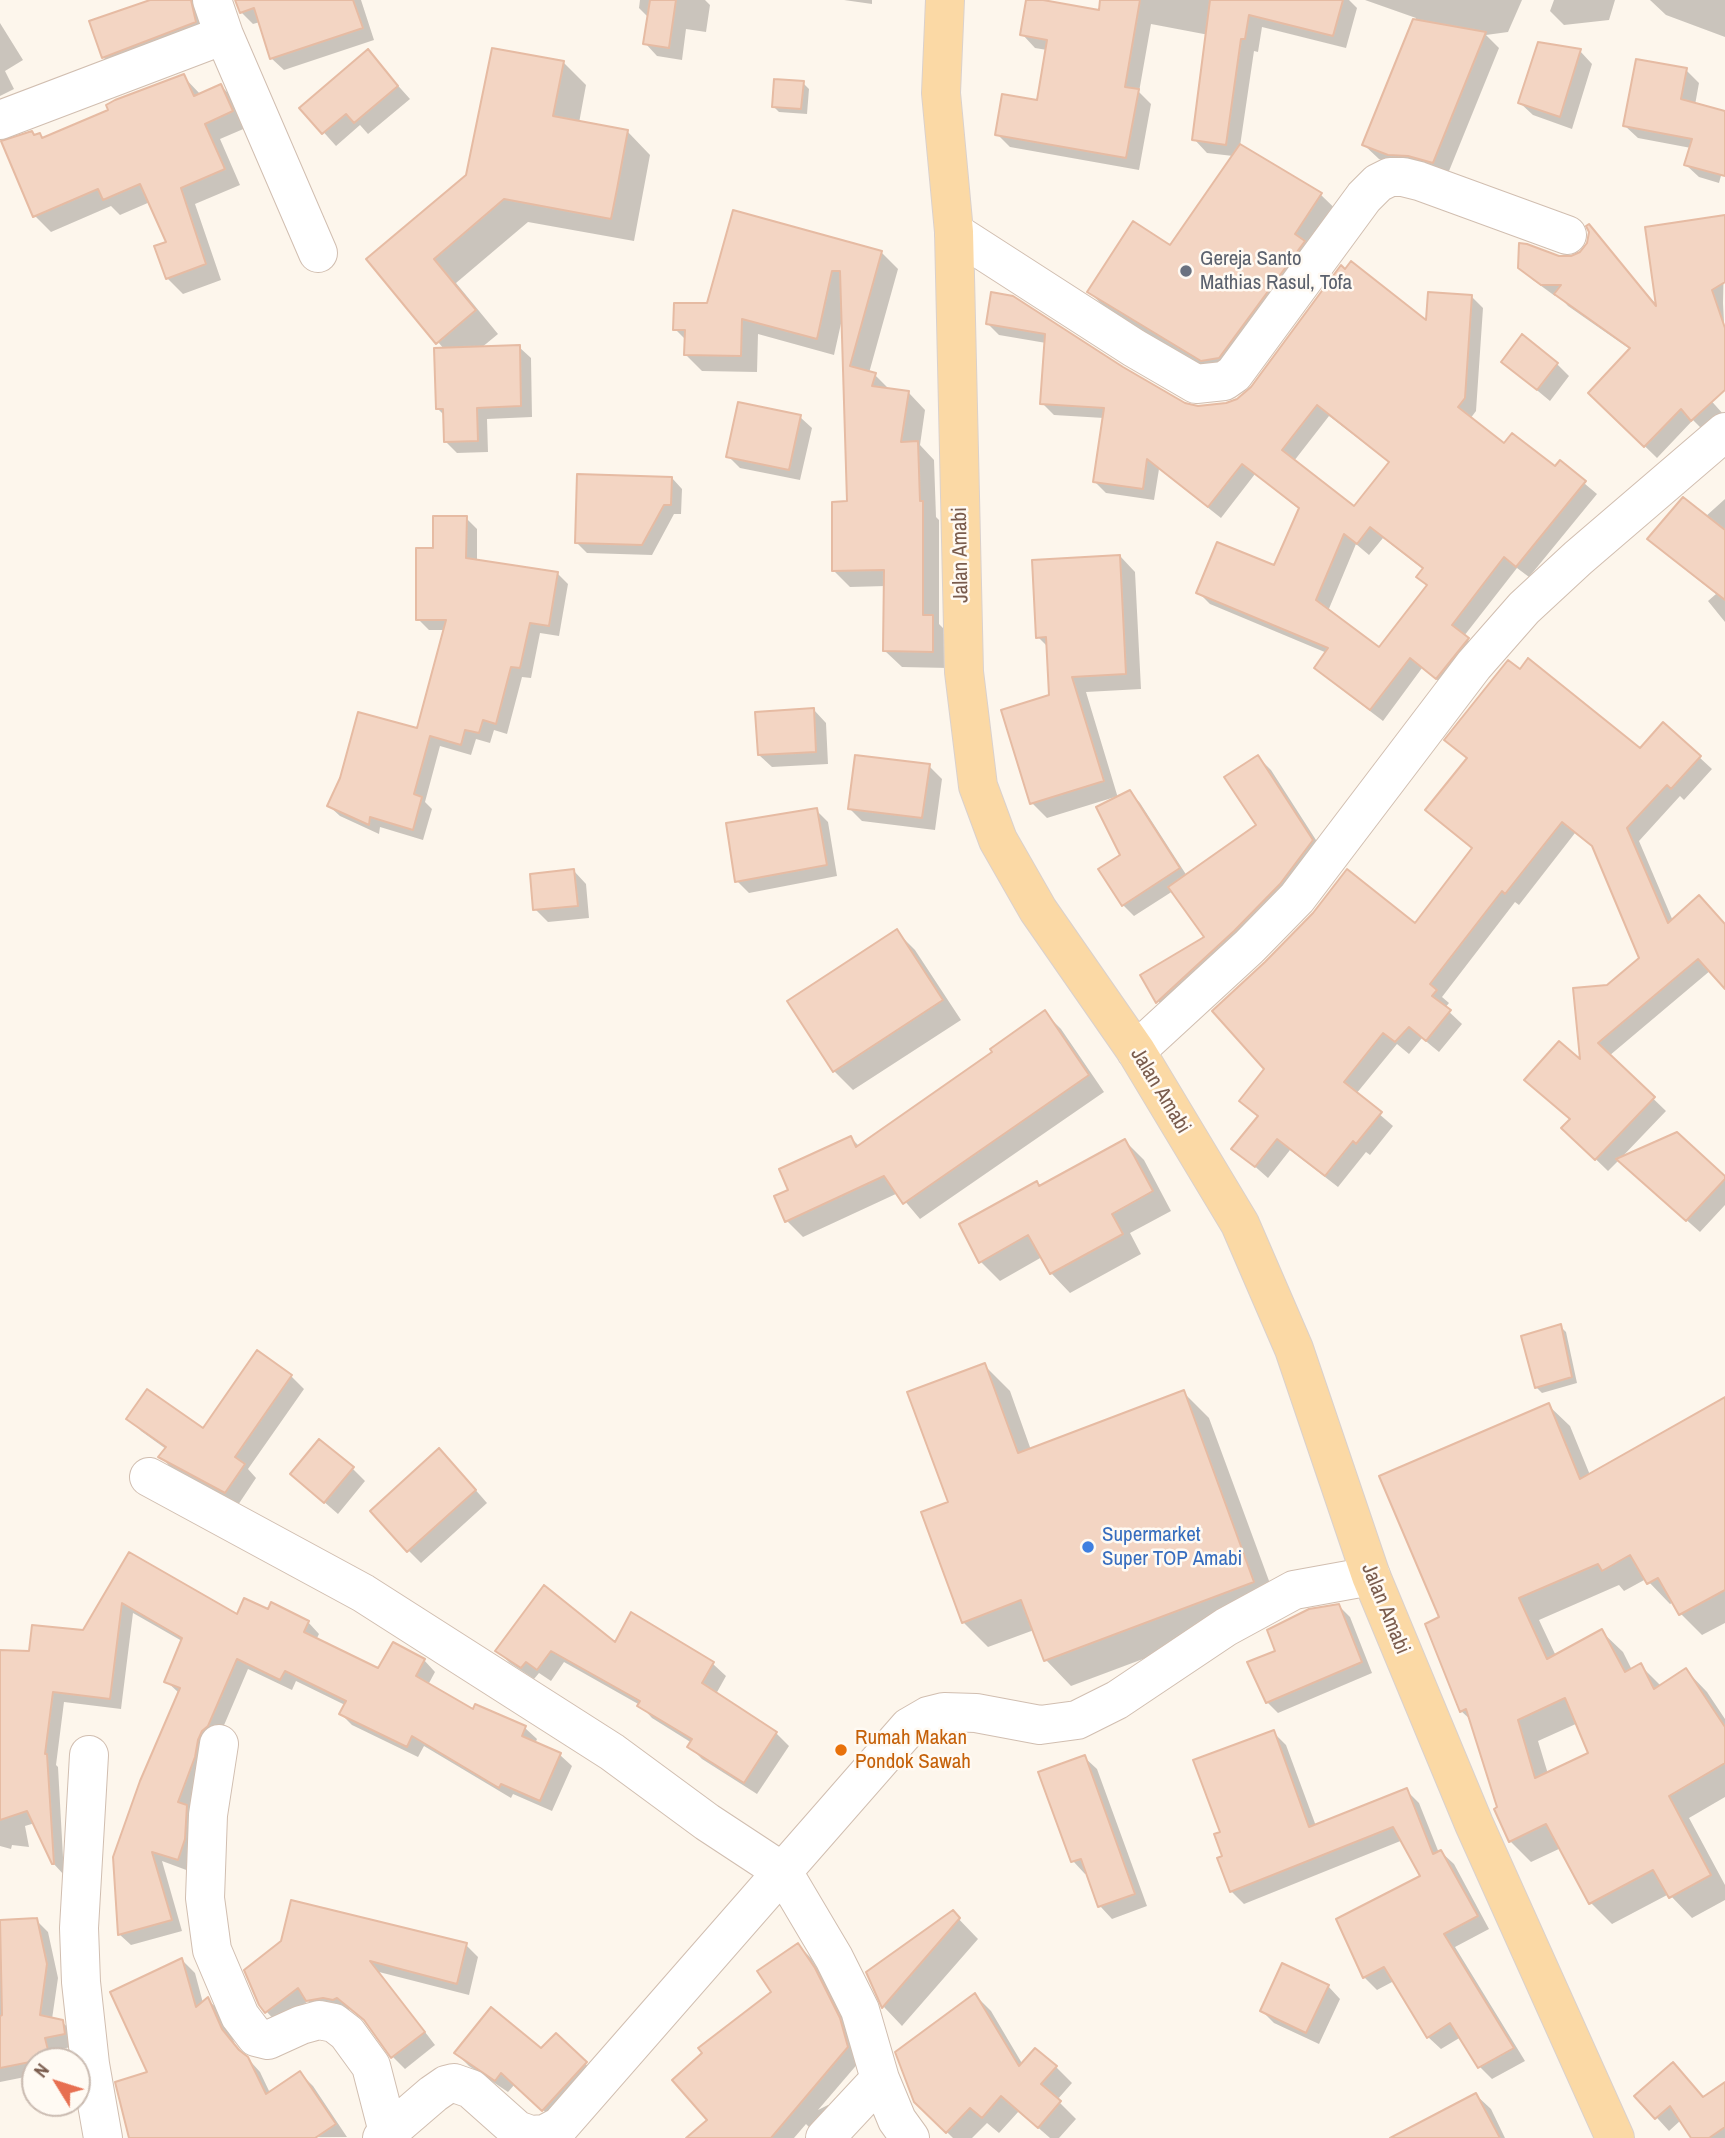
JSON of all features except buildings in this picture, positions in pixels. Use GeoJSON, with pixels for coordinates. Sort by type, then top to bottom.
{"type":"FeatureCollection","features":[{"type":"Feature","properties":{"kind":"main road","name":"Jalan Amabi"},"geometry":{"type":"LineString","coordinates":[[945,0],[941,93],[954,232],[964,672],[978,786],[998,840],[1038,910],[1136,1051],[1240,1224],[1294,1349],[1371,1576],[1474,1824],[1615,2138]]}},
{"type":"Feature","properties":{"kind":"street"},"geometry":{"type":"LineString","coordinates":[[0,121],[218,18],[318,253]]}},
{"type":"Feature","properties":{"kind":"street"},"geometry":{"type":"LineString","coordinates":[[954,232],[1134,348],[1196,384],[1224,381],[1234,374],[1364,197],[1378,183],[1390,177],[1419,181],[1567,235]]}},
{"type":"Feature","properties":{"kind":"street"},"geometry":{"type":"LineString","coordinates":[[1136,1051],[1249,947],[1297,898],[1474,665],[1524,608],[1725,432]]}},
{"type":"Feature","properties":{"kind":"street"},"geometry":{"type":"LineString","coordinates":[[149,1477],[363,1593],[612,1752],[707,1822],[783,1872],[834,1958],[860,2010],[880,2079],[897,2120],[910,2138]]}},
{"type":"Feature","properties":{"kind":"street"},"geometry":{"type":"LineString","coordinates":[[219,1744],[208,1815],[205,1898],[212,1950],[240,2017],[256,2037],[268,2040],[319,2020],[334,2023],[347,2033],[371,2066],[385,2135],[433,2094],[454,2082],[471,2089],[517,2130],[531,2135],[545,2134],[560,2126],[909,1727],[928,1716],[944,1712],[976,1713],[1040,1726],[1077,1720],[1117,1700],[1226,1627],[1294,1590],[1371,1576]]}},
{"type":"Feature","properties":{"kind":"street"},"geometry":{"type":"LineString","coordinates":[[89,1755],[79,1928],[80,1968],[90,2064],[103,2138]]}},
{"type":"Feature","properties":{"kind":"street"},"geometry":{"type":"LineString","coordinates":[[825,2138],[880,2079]]}},
{"type":"Feature","properties":{"kind":"place","name":"Gereja Santo Mathias Rasul, Tofa"},"geometry":{"type":"Point","coordinates":[1186,271]}},
{"type":"Feature","properties":{"kind":"place","name":"Supermarket Super TOP Amabi"},"geometry":{"type":"Point","coordinates":[1088,1547]}},
{"type":"Feature","properties":{"kind":"place","name":"Rumah Makan Pondok Sawah"},"geometry":{"type":"Point","coordinates":[841,1750]}}]}
